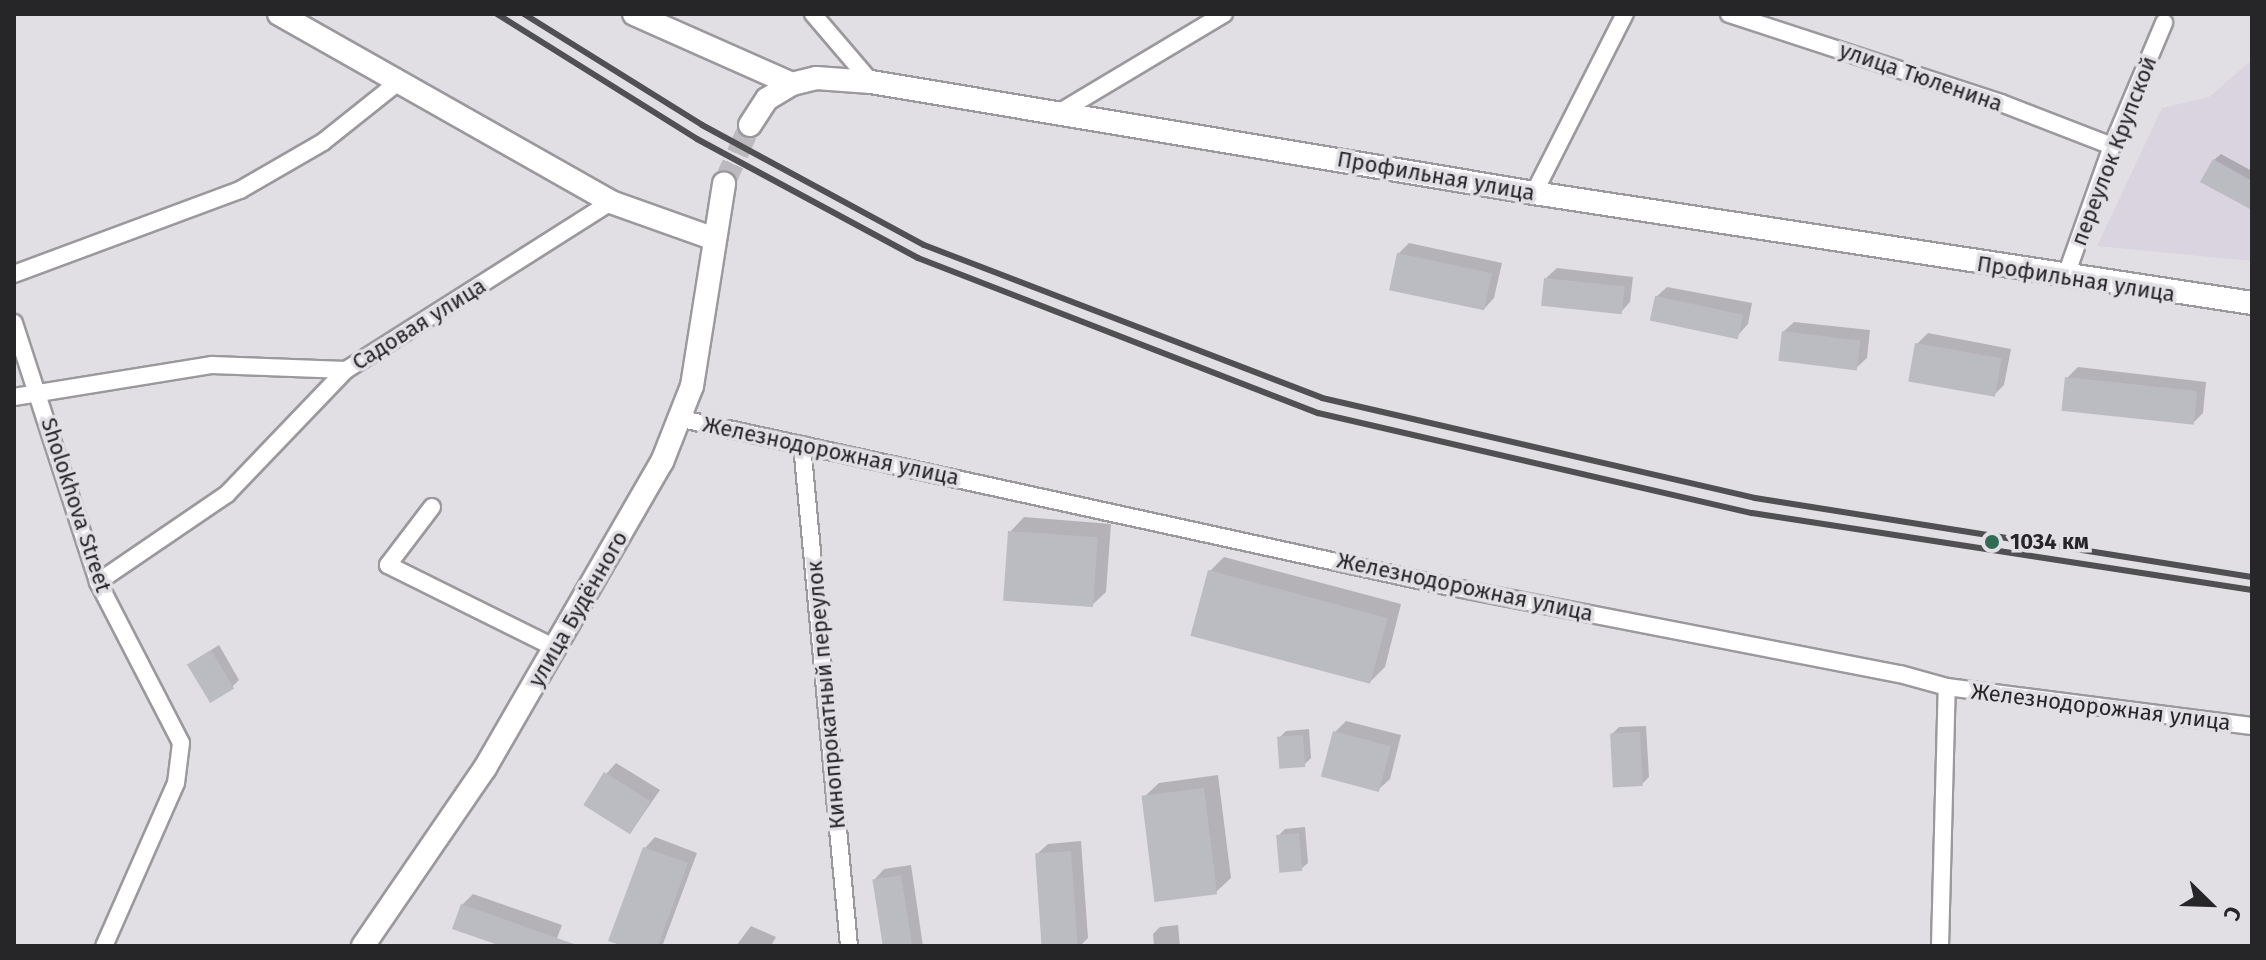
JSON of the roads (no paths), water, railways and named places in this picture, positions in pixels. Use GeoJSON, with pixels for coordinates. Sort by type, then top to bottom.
{"type":"FeatureCollection","features":[{"type":"Feature","properties":{"kind":"main road"},"geometry":{"type":"LineString","coordinates":[[279,14],[396,84],[611,202],[715,239]]}},
{"type":"Feature","properties":{"kind":"main road"},"geometry":{"type":"LineString","coordinates":[[634,14],[792,84]]}},
{"type":"Feature","properties":{"kind":"main road","name":"Профильная улица"},"geometry":{"type":"LineString","coordinates":[[792,84],[816,78],[871,82],[2065,278],[2252,303]]}},
{"type":"Feature","properties":{"kind":"main road"},"geometry":{"type":"LineString","coordinates":[[750,125],[767,99],[792,84]]}},
{"type":"Feature","properties":{"kind":"main road","name":"улица Будённого"},"geometry":{"type":"LineString","coordinates":[[363,946],[485,768],[557,649],[682,419],[699,357],[724,184]]}},
{"type":"Feature","properties":{"kind":"street"},"geometry":{"type":"LineString","coordinates":[[813,14],[871,82]]}},
{"type":"Feature","properties":{"kind":"street"},"geometry":{"type":"LineString","coordinates":[[1060,112],[1224,14]]}},
{"type":"Feature","properties":{"kind":"street"},"geometry":{"type":"LineString","coordinates":[[1534,193],[1625,14]]}},
{"type":"Feature","properties":{"kind":"street","name":"улица Тюленина"},"geometry":{"type":"LineString","coordinates":[[1729,14],[2001,103],[2112,146]]}},
{"type":"Feature","properties":{"kind":"street","name":"переулок Крупской"},"geometry":{"type":"LineString","coordinates":[[2065,278],[2112,146],[2164,23]]}},
{"type":"Feature","properties":{"kind":"street"},"geometry":{"type":"LineString","coordinates":[[14,274],[240,190],[323,142],[396,84]]}},
{"type":"Feature","properties":{"kind":"street","name":"Садовая улица"},"geometry":{"type":"LineString","coordinates":[[14,397],[212,365],[346,370],[611,202]]}},
{"type":"Feature","properties":{"kind":"street","name":"Sholokhova Street"},"geometry":{"type":"LineString","coordinates":[[14,323],[40,394],[98,582],[172,718],[182,763],[104,946]]}},
{"type":"Feature","properties":{"kind":"street"},"geometry":{"type":"LineString","coordinates":[[98,582],[227,494],[346,370]]}},
{"type":"Feature","properties":{"kind":"street","name":"Железнодорожная улица"},"geometry":{"type":"LineString","coordinates":[[682,419],[1446,586],[1900,674],[1947,687],[2252,726]]}},
{"type":"Feature","properties":{"kind":"street","name":"Кинопрокатный переулок"},"geometry":{"type":"LineString","coordinates":[[802,445],[849,946]]}},
{"type":"Feature","properties":{"kind":"street"},"geometry":{"type":"LineString","coordinates":[[432,507],[388,565],[557,649]]}},
{"type":"Feature","properties":{"kind":"street"},"geometry":{"type":"LineString","coordinates":[[1940,946],[1947,687]]}},
{"type":"Feature","properties":{"kind":"tunnel"},"geometry":{"type":"LineString","coordinates":[[724,184],[750,125]]}},
{"type":"Feature","properties":{"kind":"railway"},"geometry":{"type":"LineString","coordinates":[[497,14],[697,139],[918,258],[1318,413],[1752,513],[2252,590]]}},
{"type":"Feature","properties":{"kind":"railway"},"geometry":{"type":"LineString","coordinates":[[524,14],[702,125],[924,245],[1322,398],[1755,498],[2252,577]]}},
{"type":"Feature","properties":{"kind":"place","name":"1034 км"},"geometry":{"type":"Point","coordinates":[1992,542]}}]}
